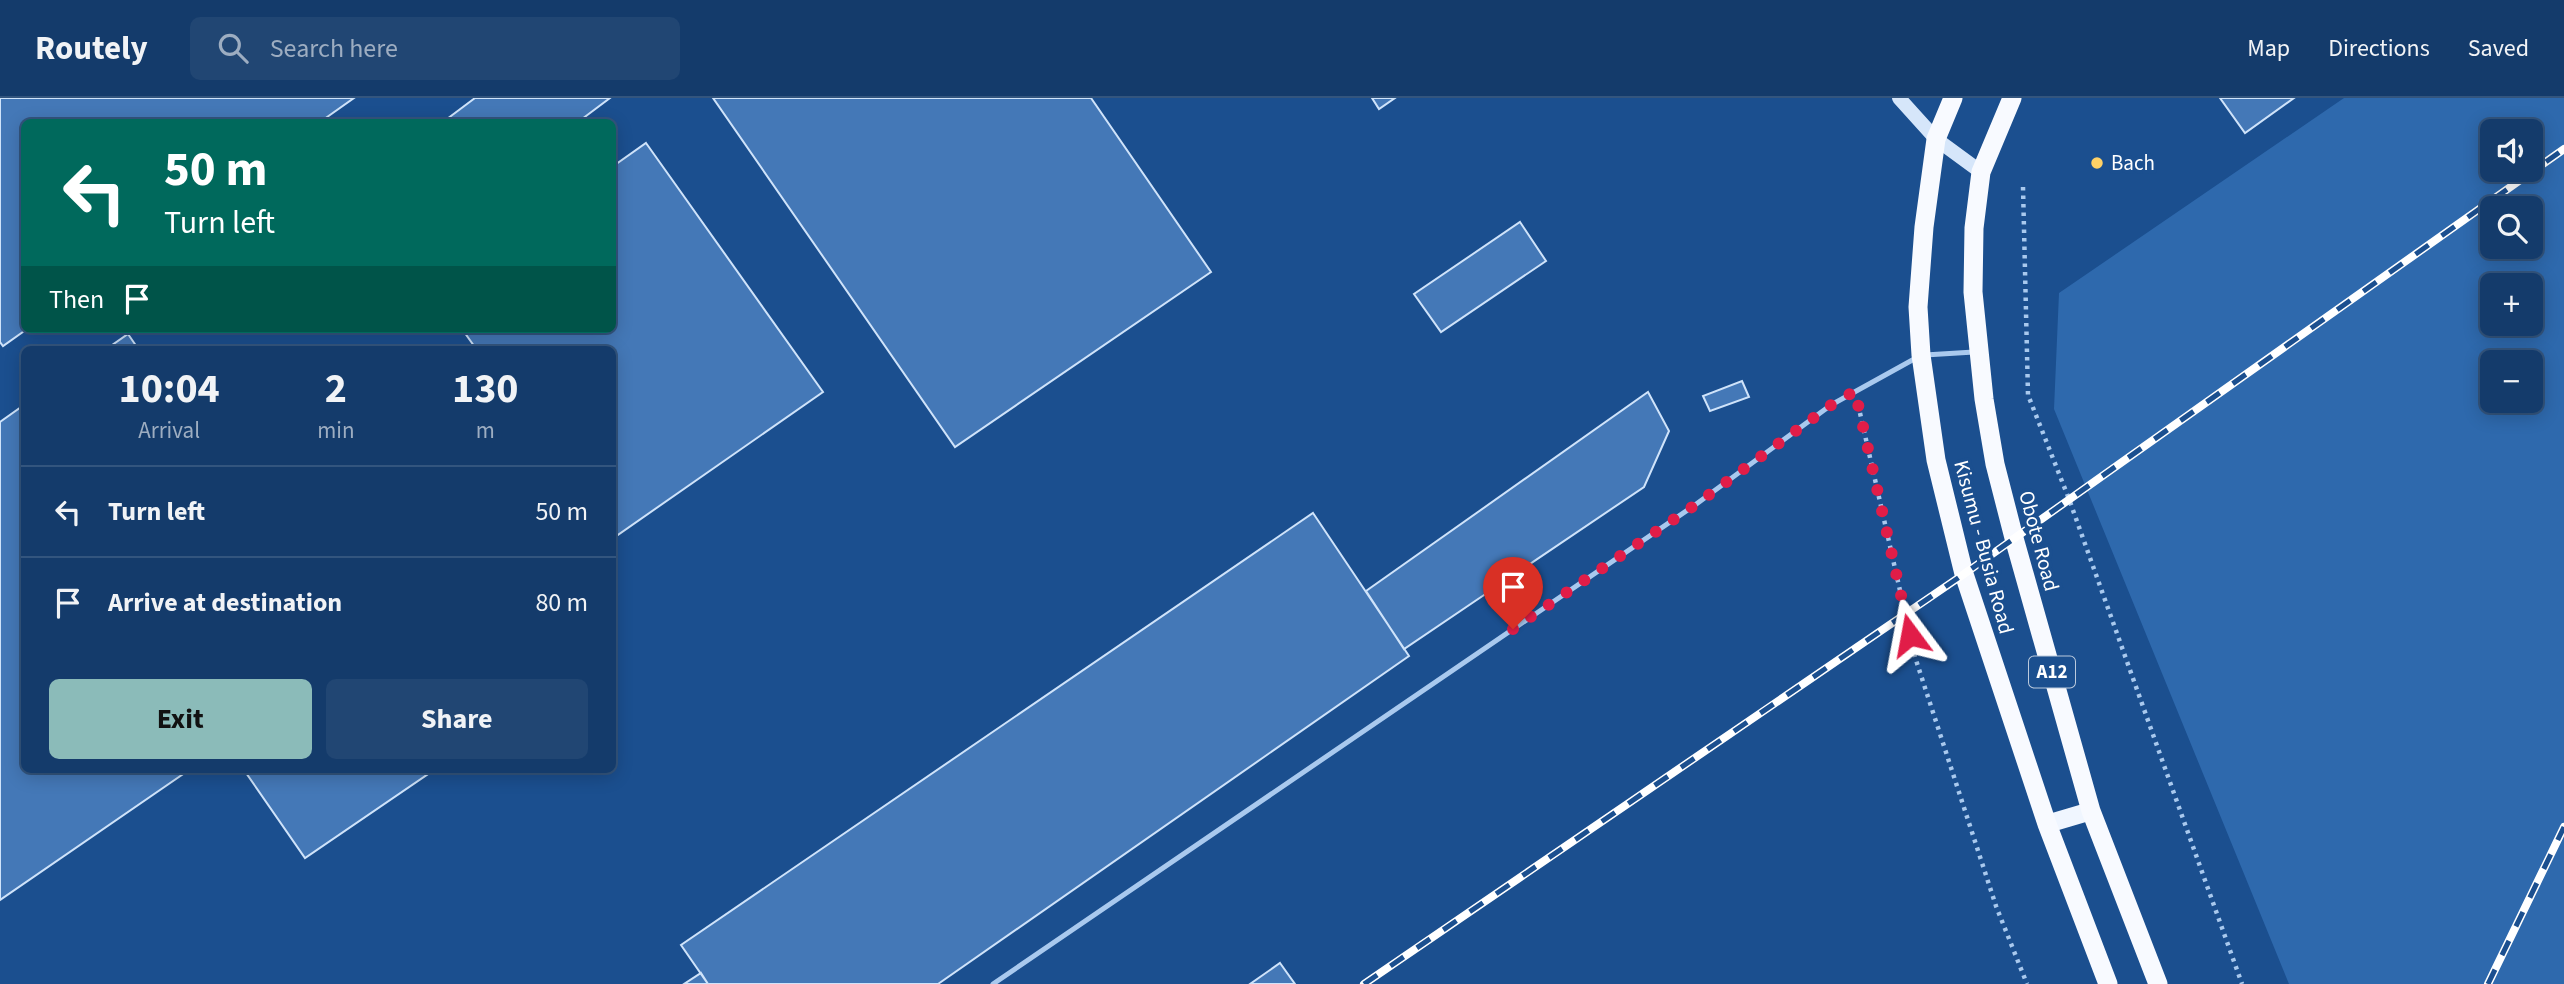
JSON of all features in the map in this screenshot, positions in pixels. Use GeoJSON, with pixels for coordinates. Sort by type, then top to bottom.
{"type":"FeatureCollection","features":[{"type":"Feature","properties":{"kind":"highway","name":"A12"},"geometry":{"type":"LineString","coordinates":[[1921,355],[1921,267],[1936,139],[1952,98]]}},
{"type":"Feature","properties":{"kind":"highway","name":"Obote Road"},"geometry":{"type":"LineString","coordinates":[[2012,98],[1981,172],[1973,241],[1977,352],[1995,464],[2091,811],[2158,984]]}},
{"type":"Feature","properties":{"kind":"highway","name":"Kisumu - Busia Road"},"geometry":{"type":"LineString","coordinates":[[1921,355],[1936,460],[1964,574],[2048,824],[2108,984]]}},
{"type":"Feature","properties":{"kind":"main road"},"geometry":{"type":"LineString","coordinates":[[1899,98],[1936,139],[1981,172]]}},
{"type":"Feature","properties":{"kind":"main road"},"geometry":{"type":"LineString","coordinates":[[2048,824],[2091,811]]}},
{"type":"Feature","properties":{"kind":"lane"},"geometry":{"type":"LineString","coordinates":[[993,984],[1684,512],[1831,405],[1921,355],[1977,352]]}},
{"type":"Feature","properties":{"kind":"path"},"geometry":{"type":"LineString","coordinates":[[2023,187],[2028,395],[2069,499],[2242,984]]}},
{"type":"Feature","properties":{"kind":"path"},"geometry":{"type":"LineString","coordinates":[[1855,391],[1915,657],[1996,906],[2027,984]]}},
{"type":"Feature","properties":{"kind":"shaded area"},"geometry":{"type":"Polygon","coordinates":[[[2344,98],[2564,98],[2564,984],[2289,984],[2054,409],[2059,293],[2344,98]]]}},
{"type":"Feature","properties":{"kind":"building"},"geometry":{"type":"Polygon","coordinates":[[[0,98],[354,98],[324,119],[21,119],[21,333],[3,346],[0,342],[0,98]]]}},
{"type":"Feature","properties":{"kind":"building"},"geometry":{"type":"Polygon","coordinates":[[[475,98],[610,98],[582,119],[447,119],[475,98]]]}},
{"type":"Feature","properties":{"kind":"building"},"geometry":{"type":"Polygon","coordinates":[[[713,98],[1091,98],[1211,272],[955,447],[713,98]]]}},
{"type":"Feature","properties":{"kind":"building"},"geometry":{"type":"Polygon","coordinates":[[[1372,98],[1395,98],[1379,109],[1372,98]]]}},
{"type":"Feature","properties":{"kind":"building"},"geometry":{"type":"Polygon","coordinates":[[[2220,98],[2294,98],[2245,133],[2220,98]]]}},
{"type":"Feature","properties":{"kind":"building"},"geometry":{"type":"Polygon","coordinates":[[[646,143],[823,392],[616,536],[616,346],[474,346],[465,333],[616,333],[616,164],[646,143]]]}},
{"type":"Feature","properties":{"kind":"building"},"geometry":{"type":"Polygon","coordinates":[[[1520,222],[1546,261],[1441,332],[1414,294],[1520,222]]]}},
{"type":"Feature","properties":{"kind":"building"},"geometry":{"type":"Polygon","coordinates":[[[128,334],[136,346],[111,346],[128,334]]]}},
{"type":"Feature","properties":{"kind":"building"},"geometry":{"type":"Polygon","coordinates":[[[1742,381],[1749,397],[1710,411],[1703,396],[1742,381]]]}},
{"type":"Feature","properties":{"kind":"building"},"geometry":{"type":"Polygon","coordinates":[[[1648,392],[1669,431],[1644,487],[1404,649],[1366,591],[1648,392]]]}},
{"type":"Feature","properties":{"kind":"building"},"geometry":{"type":"Polygon","coordinates":[[[21,407],[21,773],[185,773],[0,900],[0,422],[21,407]]]}},
{"type":"Feature","properties":{"kind":"building"},"geometry":{"type":"Polygon","coordinates":[[[1313,513],[1409,656],[938,984],[708,984],[681,945],[1313,513]]]}},
{"type":"Feature","properties":{"kind":"building"},"geometry":{"type":"Polygon","coordinates":[[[246,773],[430,773],[305,858],[246,773]]]}},
{"type":"Feature","properties":{"kind":"building"},"geometry":{"type":"Polygon","coordinates":[[[1280,963],[1295,984],[1250,984],[1280,963]]]}},
{"type":"Feature","properties":{"kind":"building"},"geometry":{"type":"Polygon","coordinates":[[[701,973],[708,984],[684,984],[701,973]]]}},
{"type":"Feature","properties":{"kind":"railway"},"geometry":{"type":"LineString","coordinates":[[1364,984],[1964,574],[2564,149]]}},
{"type":"Feature","properties":{"kind":"railway"},"geometry":{"type":"LineString","coordinates":[[2488,984],[2564,827]]}},
{"type":"Feature","properties":{"kind":"place","name":"Bach"},"geometry":{"type":"Point","coordinates":[2097,163]}},
{"type":"Feature","properties":{"kind":"route"},"geometry":{"type":"LineString","coordinates":[[1513,629],[1695,505],[1831,405],[1855,391],[1910,635]]}}]}
